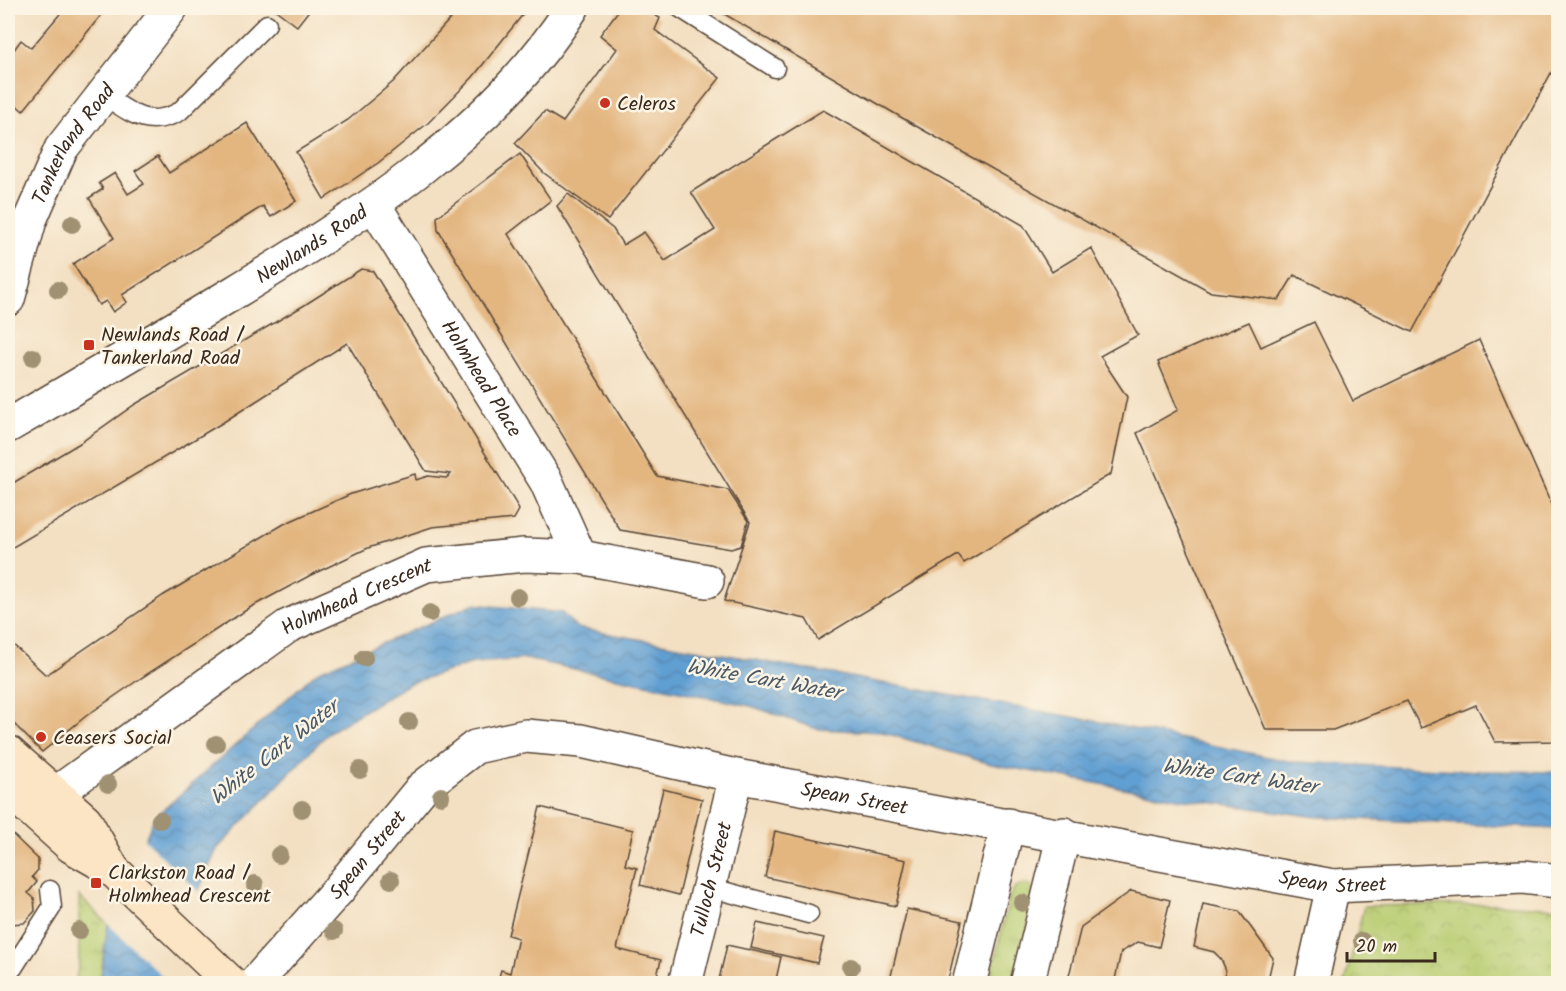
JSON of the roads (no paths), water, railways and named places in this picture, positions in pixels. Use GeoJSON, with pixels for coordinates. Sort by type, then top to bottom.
{"type":"FeatureCollection","features":[{"type":"Feature","properties":{"kind":"main road"},"geometry":{"type":"LineString","coordinates":[[11,771],[55,794],[78,833]]}},
{"type":"Feature","properties":{"kind":"main road"},"geometry":{"type":"LineString","coordinates":[[11,771],[78,833],[113,870],[232,984]]}},
{"type":"Feature","properties":{"kind":"street","name":"Tankerland Road"},"geometry":{"type":"LineString","coordinates":[[8,299],[30,220],[61,149],[171,8]]}},
{"type":"Feature","properties":{"kind":"street","name":"Newlands Road"},"geometry":{"type":"LineString","coordinates":[[8,426],[185,322],[375,205],[435,158],[484,112],[535,58],[572,8]]}},
{"type":"Feature","properties":{"kind":"street","name":"Holmhead Place"},"geometry":{"type":"LineString","coordinates":[[375,205],[546,482],[580,557]]}},
{"type":"Feature","properties":{"kind":"street","name":"Holmhead Crescent"},"geometry":{"type":"LineString","coordinates":[[55,794],[288,626],[426,565],[524,555],[580,557],[707,581]]}},
{"type":"Feature","properties":{"kind":"street","name":"Spean Street"},"geometry":{"type":"LineString","coordinates":[[254,984],[338,890],[423,788],[475,747],[526,736],[581,741],[736,776],[1064,834],[1333,886],[1523,877],[1558,881]]}},
{"type":"Feature","properties":{"kind":"street","name":"Tulloch Street"},"geometry":{"type":"LineString","coordinates":[[685,984],[736,776]]}},
{"type":"Feature","properties":{"kind":"street"},"geometry":{"type":"LineString","coordinates":[[969,984],[1008,825]]}},
{"type":"Feature","properties":{"kind":"street"},"geometry":{"type":"LineString","coordinates":[[1027,984],[1064,834]]}},
{"type":"Feature","properties":{"kind":"street"},"geometry":{"type":"LineString","coordinates":[[1311,984],[1333,886]]}},
{"type":"Feature","properties":{"kind":"lane"},"geometry":{"type":"LineString","coordinates":[[680,8],[775,68]]}},
{"type":"Feature","properties":{"kind":"lane"},"geometry":{"type":"LineString","coordinates":[[102,94],[150,121],[165,119],[179,112],[267,24]]}},
{"type":"Feature","properties":{"kind":"lane"},"geometry":{"type":"LineString","coordinates":[[708,887],[809,914]]}},
{"type":"Feature","properties":{"kind":"lane"},"geometry":{"type":"LineString","coordinates":[[8,968],[13,968],[52,907],[50,890]]}},
{"type":"Feature","properties":{"kind":"water","name":"White Cart Water"},"geometry":{"type":"Polygon","coordinates":[[[473,604],[562,613],[577,628],[1106,723],[1293,762],[1480,771],[1558,772],[1558,829],[1318,817],[1178,798],[991,764],[882,732],[817,729],[751,706],[526,659],[473,663],[408,684],[329,732],[217,849],[158,983],[100,984],[107,929],[154,818],[317,672],[473,604]]]}},
{"type":"Feature","properties":{"kind":"place","name":"Celeros"},"geometry":{"type":"Point","coordinates":[605,103]}},
{"type":"Feature","properties":{"kind":"place","name":"Newlands Road / Tankerland Road"},"geometry":{"type":"Point","coordinates":[89,345]}},
{"type":"Feature","properties":{"kind":"place","name":"Ceasers Social"},"geometry":{"type":"Point","coordinates":[41,737]}},
{"type":"Feature","properties":{"kind":"place","name":"Clarkston Road / Holmhead Crescent"},"geometry":{"type":"Point","coordinates":[96,883]}}]}
